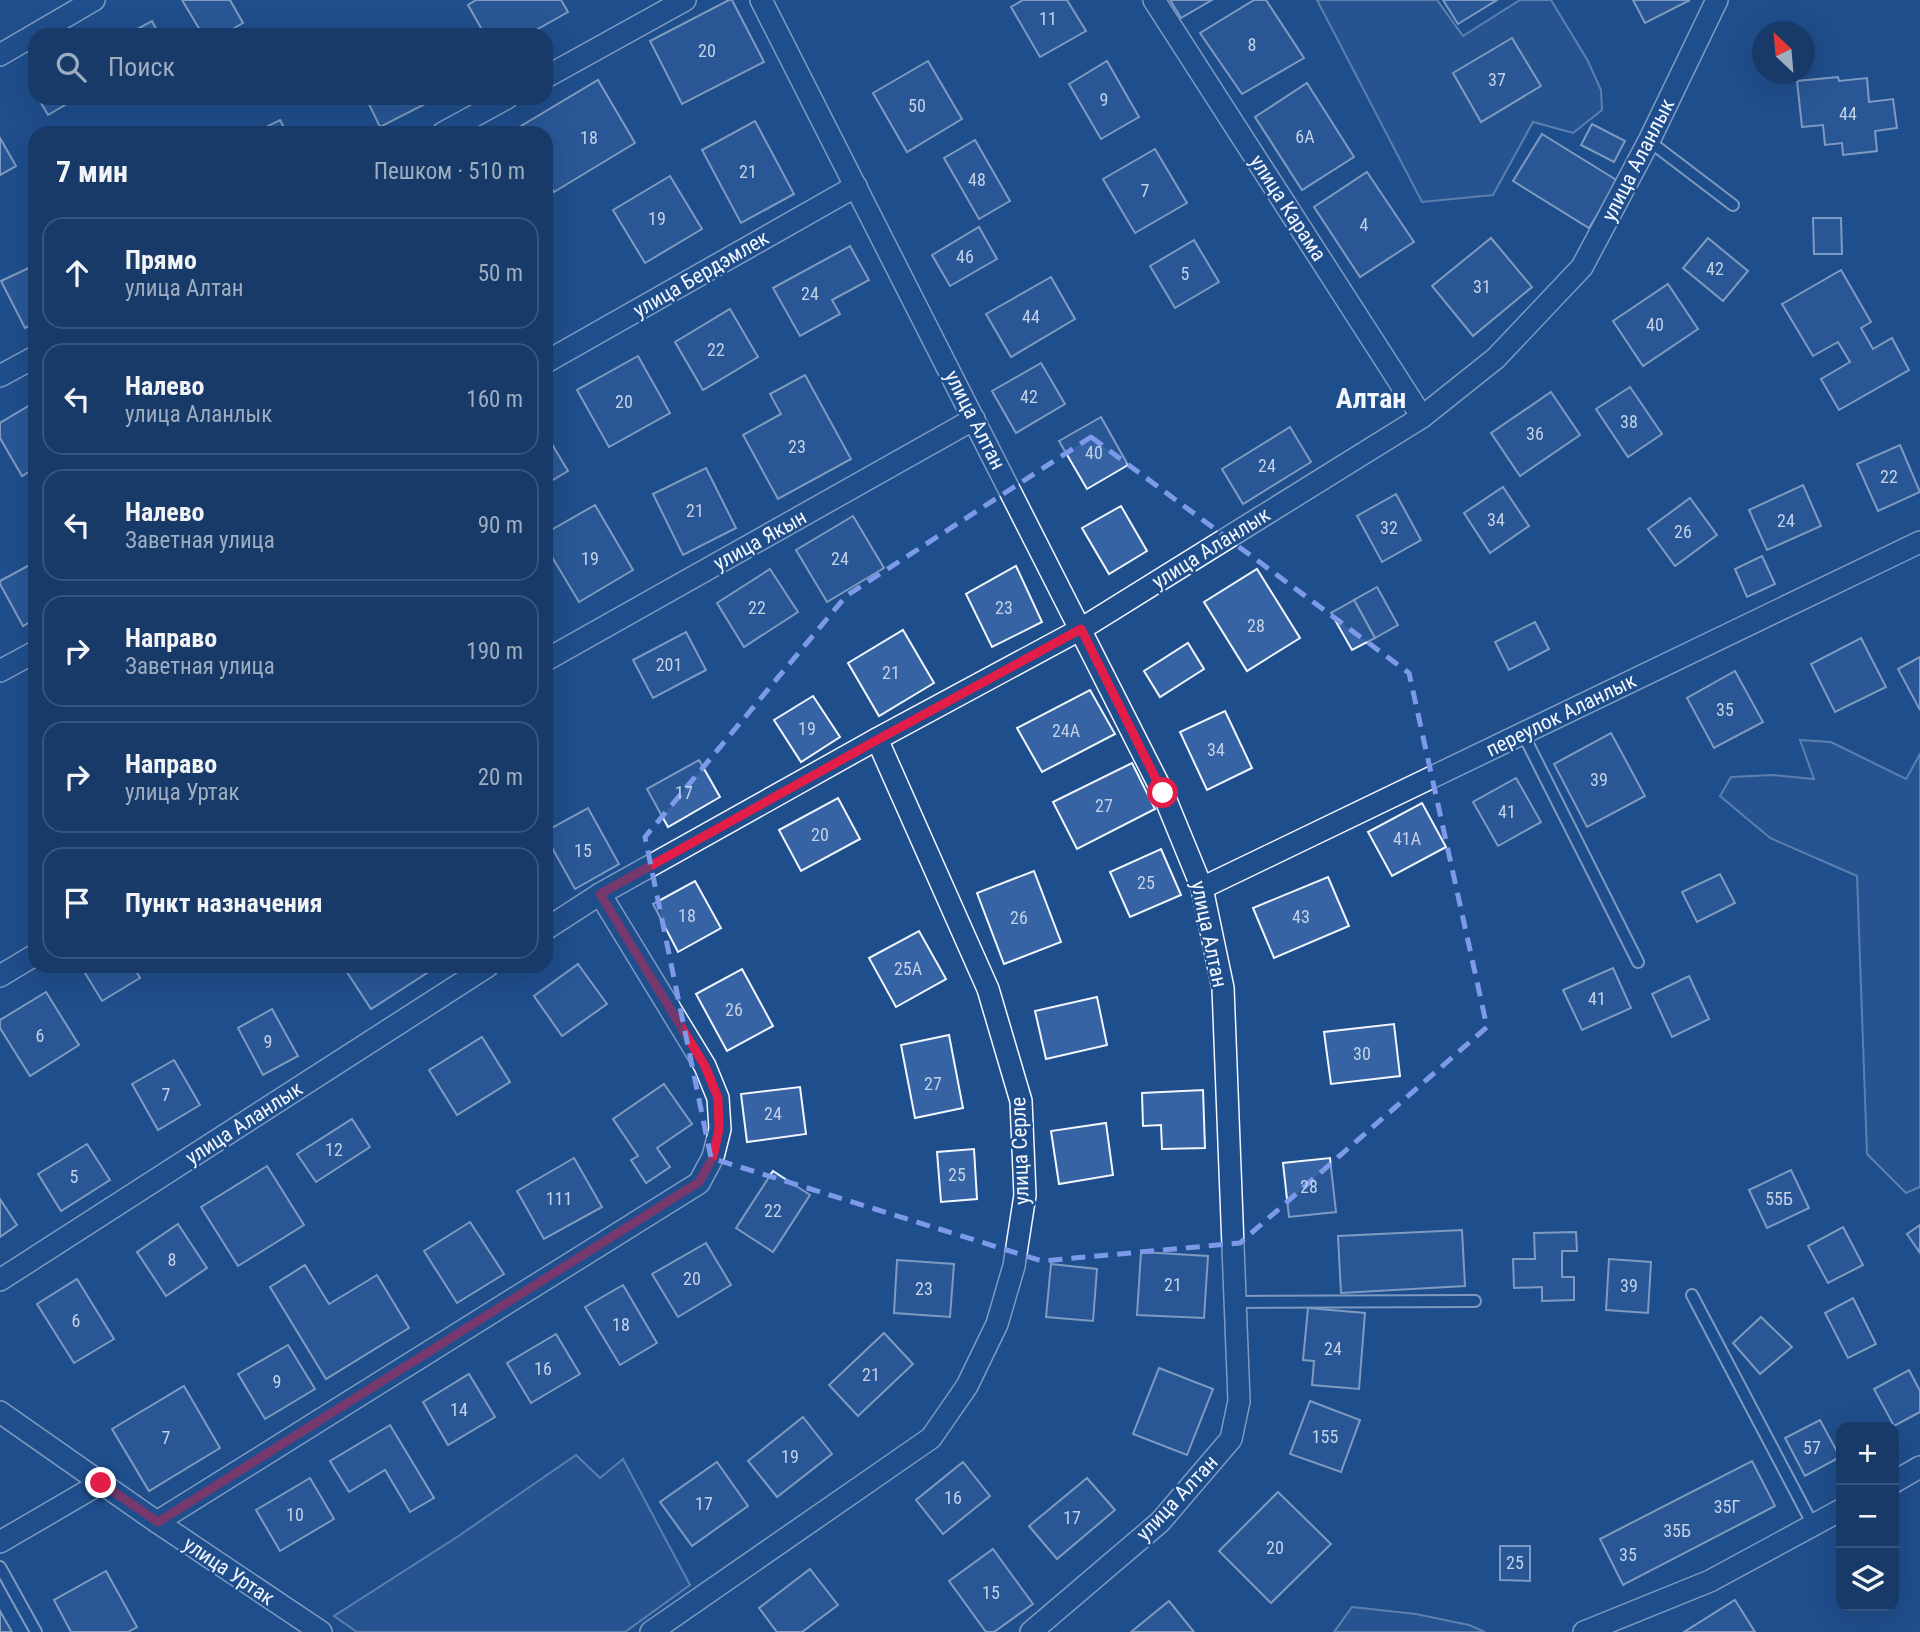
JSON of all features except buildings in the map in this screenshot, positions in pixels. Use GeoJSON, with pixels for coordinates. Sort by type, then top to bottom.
{"type":"FeatureCollection","features":[{"type":"Feature","properties":{"kind":"street"},"geometry":{"type":"LineString","coordinates":[[46,28],[94,0]]}},
{"type":"Feature","properties":{"kind":"street"},"geometry":{"type":"LineString","coordinates":[[553,72],[685,0]]}},
{"type":"Feature","properties":{"kind":"street","name":"улица Алтан"},"geometry":{"type":"LineString","coordinates":[[761,0],[1163,793],[1202,888],[1223,988],[1239,1401],[1231,1439],[1160,1522],[1031,1632]]}},
{"type":"Feature","properties":{"kind":"street","name":"улица Карама"},"geometry":{"type":"LineString","coordinates":[[1154,0],[1422,417]]}},
{"type":"Feature","properties":{"kind":"street","name":"улица Аланлык"},"geometry":{"type":"LineString","coordinates":[[553,924],[600,894],[1081,629],[1422,417],[1496,358],[1582,267],[1649,141],[1717,0]]}},
{"type":"Feature","properties":{"kind":"street"},"geometry":{"type":"LineString","coordinates":[[0,55],[28,39]]}},
{"type":"Feature","properties":{"kind":"street"},"geometry":{"type":"LineString","coordinates":[[456,126],[494,105]]}},
{"type":"Feature","properties":{"kind":"street","name":"улица Бердэмлек"},"geometry":{"type":"LineString","coordinates":[[553,358],[856,187]]}},
{"type":"Feature","properties":{"kind":"street"},"geometry":{"type":"LineString","coordinates":[[0,376],[28,361]]}},
{"type":"Feature","properties":{"kind":"street","name":"улица Якын"},"geometry":{"type":"LineString","coordinates":[[553,656],[974,419]]}},
{"type":"Feature","properties":{"kind":"street","name":"переулок Аланлык"},"geometry":{"type":"LineString","coordinates":[[1202,888],[1920,542]]}},
{"type":"Feature","properties":{"kind":"street"},"geometry":{"type":"LineString","coordinates":[[0,671],[28,656]]}},
{"type":"Feature","properties":{"kind":"street","name":"улица Серле"},"geometry":{"type":"LineString","coordinates":[[650,1632],[931,1438],[967,1386],[997,1324],[1014,1266],[1025,1195],[1021,1101],[988,989],[877,740]]}},
{"type":"Feature","properties":{"kind":"street"},"geometry":{"type":"LineString","coordinates":[[158,1522],[699,1182],[713,1157],[719,1129],[718,1098],[705,1066],[600,894]]}},
{"type":"Feature","properties":{"kind":"street"},"geometry":{"type":"LineString","coordinates":[[0,976],[28,959]]}},
{"type":"Feature","properties":{"kind":"street","name":"улица Аланлык"},"geometry":{"type":"LineString","coordinates":[[0,1280],[477,973]]}},
{"type":"Feature","properties":{"kind":"street","name":"улица Уртак"},"geometry":{"type":"LineString","coordinates":[[0,1412],[321,1632]]}},
{"type":"Feature","properties":{"kind":"street"},"geometry":{"type":"LineString","coordinates":[[1899,1479],[1920,1467]]}},
{"type":"Feature","properties":{"kind":"street"},"geometry":{"type":"LineString","coordinates":[[0,1542],[101,1483]]}},
{"type":"Feature","properties":{"kind":"street"},"geometry":{"type":"LineString","coordinates":[[1584,1632],[1710,1581],[1836,1513]]}},
{"type":"Feature","properties":{"kind":"lane"},"geometry":{"type":"LineString","coordinates":[[1649,141],[1733,205]]}},
{"type":"Feature","properties":{"kind":"lane"},"geometry":{"type":"LineString","coordinates":[[1523,734],[1638,962]]}},
{"type":"Feature","properties":{"kind":"lane"},"geometry":{"type":"LineString","coordinates":[[1692,1295],[1813,1525]]}},
{"type":"Feature","properties":{"kind":"lane"},"geometry":{"type":"LineString","coordinates":[[1235,1302],[1475,1301]]}},
{"type":"Feature","properties":{"kind":"lane"},"geometry":{"type":"LineString","coordinates":[[0,1567],[36,1632]]}},
{"type":"Feature","properties":{"kind":"highlighted area"},"geometry":{"type":"Polygon","coordinates":[[[1091,437],[1409,673],[1487,1027],[1240,1243],[1042,1261],[711,1158],[645,837],[846,596],[1091,437]]]}},
{"type":"Feature","properties":{"kind":"shaded area"},"geometry":{"type":"Polygon","coordinates":[[[1317,0],[1437,0],[1463,36],[1520,0],[1551,0],[1588,61],[1601,90],[1602,110],[1573,133],[1533,122],[1493,195],[1422,202],[1317,0]]]}},
{"type":"Feature","properties":{"kind":"shaded area"},"geometry":{"type":"Polygon","coordinates":[[[1800,740],[1831,742],[1906,779],[1920,754],[1920,1187],[1906,1193],[1867,1154],[1857,876],[1770,838],[1720,796],[1731,777],[1772,775],[1814,779],[1800,740]]]}},
{"type":"Feature","properties":{"kind":"shaded area"},"geometry":{"type":"Polygon","coordinates":[[[576,1455],[600,1478],[623,1459],[690,1585],[625,1632],[357,1632],[334,1616],[457,1537],[576,1455]]]}},
{"type":"Feature","properties":{"kind":"shaded area"},"geometry":{"type":"Polygon","coordinates":[[[1352,1607],[1416,1614],[1469,1625],[1485,1632],[1334,1632],[1352,1607]]]}},
{"type":"Feature","properties":{"kind":"district","name":"Алтан"},"geometry":{"type":"Point","coordinates":[1371,398]}},
{"type":"Feature","properties":{"kind":"route"},"geometry":{"type":"LineString","coordinates":[[101,1483],[158,1522],[699,1182],[713,1157],[719,1129],[718,1098],[705,1066],[600,894],[1081,629],[1163,793]]}}]}
